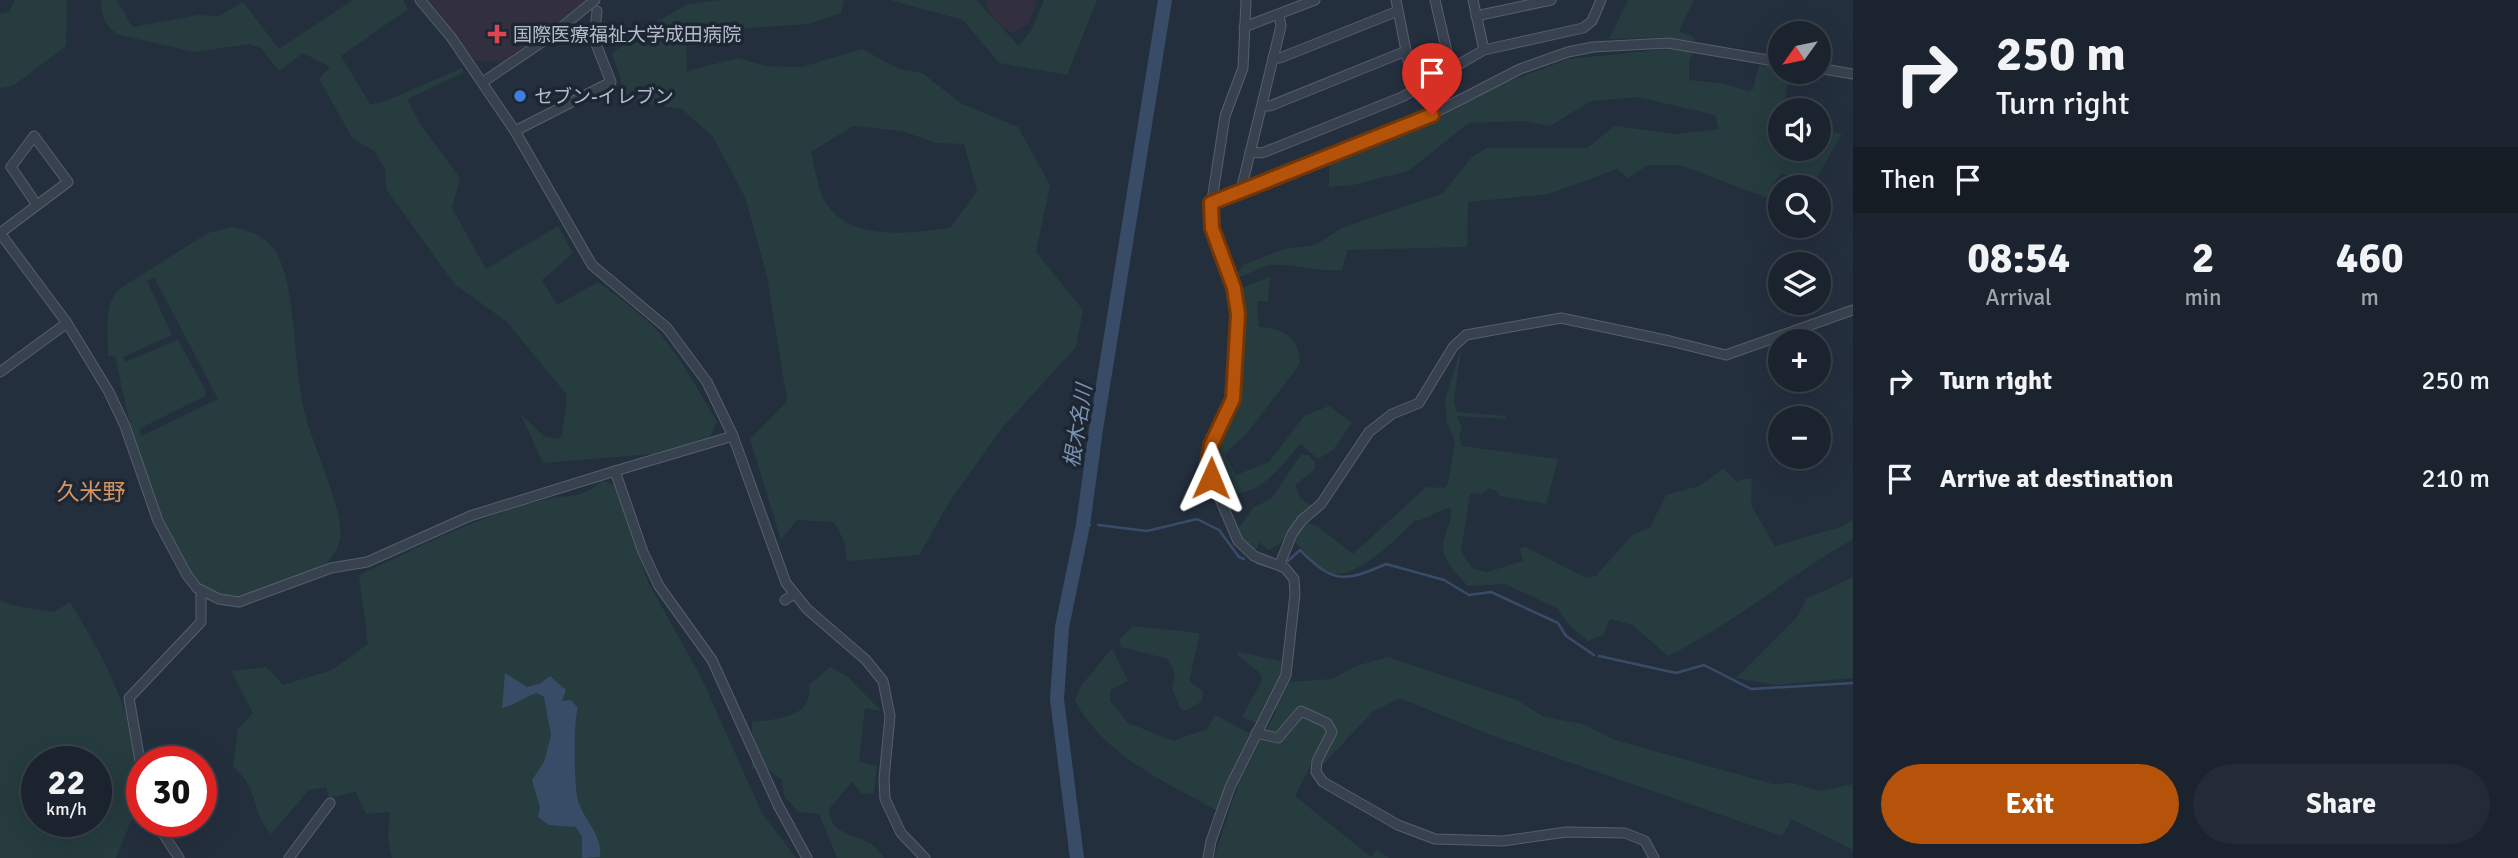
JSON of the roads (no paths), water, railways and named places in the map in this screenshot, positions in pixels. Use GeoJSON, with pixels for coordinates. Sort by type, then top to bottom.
{"type":"FeatureCollection","features":[{"type":"Feature","properties":{"kind":"street"},"geometry":{"type":"LineString","coordinates":[[420,0],[483,82],[515,131],[586,256],[601,274],[653,314],[677,339],[707,382],[733,436],[777,565],[794,594],[866,660],[883,681],[890,716],[884,779],[886,799],[901,833],[925,858]]}},
{"type":"Feature","properties":{"kind":"street"},"geometry":{"type":"LineString","coordinates":[[483,82],[548,38],[595,0]]}},
{"type":"Feature","properties":{"kind":"street"},"geometry":{"type":"LineString","coordinates":[[1208,858],[1211,841],[1230,787],[1256,733],[1267,719],[1286,675],[1295,584],[1290,573],[1280,564],[1254,556],[1238,541],[1209,468],[1211,445],[1233,399],[1238,314],[1234,288],[1212,228],[1211,203],[1225,116],[1243,68],[1246,0]]}},
{"type":"Feature","properties":{"kind":"street"},"geometry":{"type":"LineString","coordinates":[[1244,27],[1315,0]]}},
{"type":"Feature","properties":{"kind":"street"},"geometry":{"type":"LineString","coordinates":[[1396,0],[1414,91]]}},
{"type":"Feature","properties":{"kind":"street"},"geometry":{"type":"LineString","coordinates":[[1435,0],[1451,69]]}},
{"type":"Feature","properties":{"kind":"street"},"geometry":{"type":"LineString","coordinates":[[1473,0],[1484,50]]}},
{"type":"Feature","properties":{"kind":"street"},"geometry":{"type":"LineString","coordinates":[[1476,16],[1551,0]]}},
{"type":"Feature","properties":{"kind":"street"},"geometry":{"type":"LineString","coordinates":[[1250,152],[1262,153],[1414,91],[1484,50],[1583,28],[1592,21],[1601,0]]}},
{"type":"Feature","properties":{"kind":"street"},"geometry":{"type":"LineString","coordinates":[[515,131],[611,82],[594,39],[597,11]]}},
{"type":"Feature","properties":{"kind":"street"},"geometry":{"type":"LineString","coordinates":[[1273,58],[1280,58],[1398,11]]}},
{"type":"Feature","properties":{"kind":"street"},"geometry":{"type":"LineString","coordinates":[[1244,192],[1242,186],[1281,26],[1279,15]]}},
{"type":"Feature","properties":{"kind":"street"},"geometry":{"type":"LineString","coordinates":[[1211,203],[1415,123],[1520,69],[1567,52],[1592,47],[1668,43],[1768,60]]}},
{"type":"Feature","properties":{"kind":"street"},"geometry":{"type":"LineString","coordinates":[[1262,106],[1270,106],[1406,51]]}},
{"type":"Feature","properties":{"kind":"street"},"geometry":{"type":"LineString","coordinates":[[1831,70],[1853,74]]}},
{"type":"Feature","properties":{"kind":"street"},"geometry":{"type":"LineString","coordinates":[[37,205],[11,167],[34,136],[68,182],[0,233],[67,323],[117,408],[168,542],[187,575],[201,591],[227,601],[246,600],[331,568],[387,555],[481,512],[733,436]]}},
{"type":"Feature","properties":{"kind":"street"},"geometry":{"type":"LineString","coordinates":[[1280,564],[1292,534],[1302,520],[1321,504],[1368,432],[1392,414],[1419,403],[1453,347],[1466,335],[1561,318],[1729,355],[1853,310]]}},
{"type":"Feature","properties":{"kind":"street"},"geometry":{"type":"LineString","coordinates":[[0,372],[67,323]]}},
{"type":"Feature","properties":{"kind":"street"},"geometry":{"type":"LineString","coordinates":[[615,471],[643,552],[659,586],[712,660],[778,806],[807,858]]}},
{"type":"Feature","properties":{"kind":"street"},"geometry":{"type":"LineString","coordinates":[[137,746],[129,698],[201,622],[201,591]]}},
{"type":"Feature","properties":{"kind":"street"},"geometry":{"type":"LineString","coordinates":[[785,600],[794,594]]}},
{"type":"Feature","properties":{"kind":"street"},"geometry":{"type":"LineString","coordinates":[[1256,733],[1278,738],[1301,711],[1327,723],[1332,732],[1318,761],[1316,772],[1323,782],[1415,833],[1435,839],[1503,841],[1566,832],[1625,833],[1645,841],[1654,858]]}},
{"type":"Feature","properties":{"kind":"street"},"geometry":{"type":"LineString","coordinates":[[289,858],[330,803]]}},
{"type":"Feature","properties":{"kind":"street"},"geometry":{"type":"LineString","coordinates":[[165,837],[179,858]]}},
{"type":"Feature","properties":{"kind":"water"},"geometry":{"type":"Polygon","coordinates":[[[505,673],[527,687],[541,683],[550,676],[566,690],[562,701],[571,700],[578,708],[575,769],[578,801],[599,842],[600,857],[582,858],[582,837],[576,827],[549,825],[538,817],[540,807],[532,780],[544,762],[551,735],[544,697],[537,693],[502,708],[505,673]]]}},
{"type":"Feature","properties":{"kind":"waterway","name":"根木名川"},"geometry":{"type":"LineString","coordinates":[[1077,858],[1057,699],[1062,627],[1083,525],[1165,0]]}},
{"type":"Feature","properties":{"kind":"waterway"},"geometry":{"type":"LineString","coordinates":[[1098,525],[1147,531],[1197,519],[1219,530],[1239,557],[1244,559]]}},
{"type":"Feature","properties":{"kind":"waterway","name":"根木名川"},"geometry":{"type":"LineString","coordinates":[[1083,525],[1090,525]]}},
{"type":"Feature","properties":{"kind":"waterway"},"geometry":{"type":"LineString","coordinates":[[1288,561],[1300,550],[1321,569],[1339,576],[1349,577],[1386,564],[1444,580],[1469,595],[1491,592],[1558,623],[1566,636],[1594,655]]}},
{"type":"Feature","properties":{"kind":"waterway"},"geometry":{"type":"LineString","coordinates":[[1257,563],[1273,568]]}},
{"type":"Feature","properties":{"kind":"waterway"},"geometry":{"type":"LineString","coordinates":[[1599,656],[1676,673],[1704,665],[1751,689],[1853,683]]}},
{"type":"Feature","properties":{"kind":"place","name":"国際医療福祉大学成田病院"},"geometry":{"type":"Point","coordinates":[497,34]}},
{"type":"Feature","properties":{"kind":"place","name":"セブン-イレブン"},"geometry":{"type":"Point","coordinates":[520,96]}},
{"type":"Feature","properties":{"kind":"district","name":"久米野"},"geometry":{"type":"Point","coordinates":[91,492]}}]}
